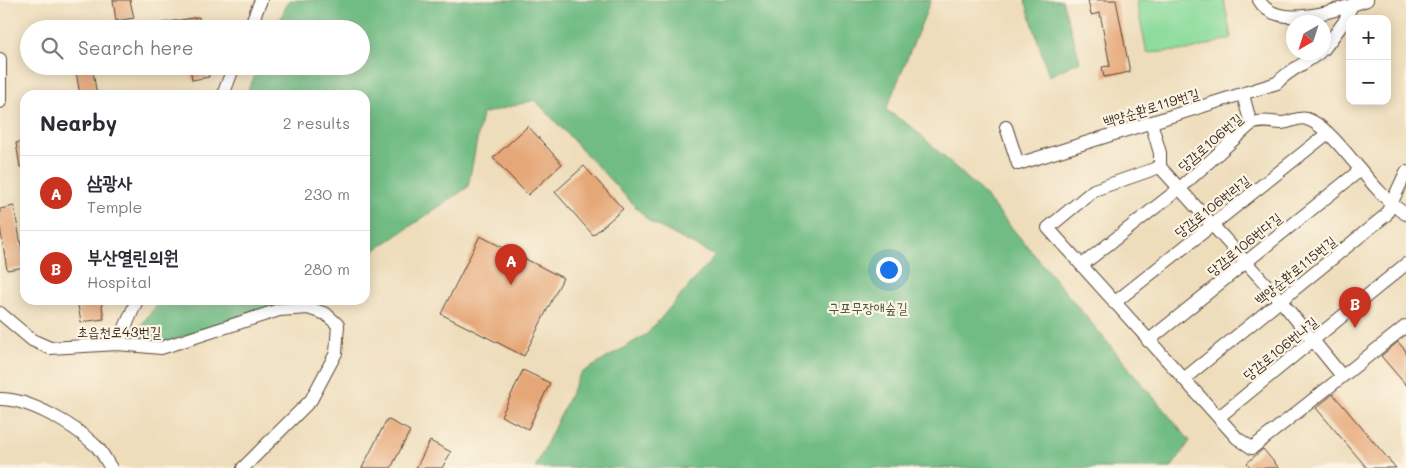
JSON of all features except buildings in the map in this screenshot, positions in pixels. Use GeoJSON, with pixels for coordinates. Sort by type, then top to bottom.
{"type":"FeatureCollection","features":[{"type":"Feature","properties":{"kind":"street"},"geometry":{"type":"LineString","coordinates":[[253,20],[261,0]]}},
{"type":"Feature","properties":{"kind":"street"},"geometry":{"type":"LineString","coordinates":[[1259,0],[1273,14],[1290,18],[1367,0]]}},
{"type":"Feature","properties":{"kind":"street"},"geometry":{"type":"LineString","coordinates":[[1331,40],[1344,22],[1352,5]]}},
{"type":"Feature","properties":{"kind":"street"},"geometry":{"type":"LineString","coordinates":[[0,59],[0,102]]}},
{"type":"Feature","properties":{"kind":"street","name":"백양순환로119번길"},"geometry":{"type":"LineString","coordinates":[[1006,127],[1018,164],[1277,83],[1285,74],[1311,60]]}},
{"type":"Feature","properties":{"kind":"street"},"geometry":{"type":"LineString","coordinates":[[225,90],[231,75]]}},
{"type":"Feature","properties":{"kind":"street"},"geometry":{"type":"LineString","coordinates":[[1243,95],[1251,124]]}},
{"type":"Feature","properties":{"kind":"street","name":"당감로106번길"},"geometry":{"type":"LineString","coordinates":[[1082,265],[1180,188],[1251,124],[1269,121],[1284,123],[1301,118],[1309,119],[1328,133],[1359,171],[1392,205],[1406,214]]}},
{"type":"Feature","properties":{"kind":"street"},"geometry":{"type":"LineString","coordinates":[[1151,122],[1160,153],[1160,167],[1281,301],[1342,376]]}},
{"type":"Feature","properties":{"kind":"street","name":"당감로106번라길"},"geometry":{"type":"LineString","coordinates":[[1114,303],[1328,133]]}},
{"type":"Feature","properties":{"kind":"street"},"geometry":{"type":"LineString","coordinates":[[1160,167],[1094,190],[1048,228],[1237,438],[1252,448],[1406,326]]}},
{"type":"Feature","properties":{"kind":"street","name":"당감로106번다길"},"geometry":{"type":"LineString","coordinates":[[1148,341],[1359,171]]}},
{"type":"Feature","properties":{"kind":"street","name":"백양순환로115번길"},"geometry":{"type":"LineString","coordinates":[[1185,378],[1386,215],[1402,189],[1406,172]]}},
{"type":"Feature","properties":{"kind":"street","name":"당감로106번나길"},"geometry":{"type":"LineString","coordinates":[[1219,417],[1406,264]]}},
{"type":"Feature","properties":{"kind":"street"},"geometry":{"type":"LineString","coordinates":[[118,344],[135,305]]}},
{"type":"Feature","properties":{"kind":"street","name":"초읍천로43번길"},"geometry":{"type":"LineString","coordinates":[[0,313],[32,340],[50,348],[118,344],[161,348],[279,310],[308,308],[326,314],[338,325],[336,353],[311,400],[243,468]]}},
{"type":"Feature","properties":{"kind":"street"},"geometry":{"type":"LineString","coordinates":[[0,399],[9,399],[47,412],[97,446],[111,468]]}},
{"type":"Feature","properties":{"kind":"green space","name":"구포무장애숲길"},"geometry":{"type":"Polygon","coordinates":[[[289,0],[931,0],[886,110],[912,127],[981,191],[1190,441],[1171,468],[535,468],[580,374],[647,334],[715,256],[650,222],[535,100],[482,114],[468,187],[370,254],[370,90],[248,90],[255,75],[370,75],[370,20],[280,20],[289,0]]]}},
{"type":"Feature","properties":{"kind":"green space"},"geometry":{"type":"Polygon","coordinates":[[[1025,0],[1062,0],[1080,61],[1049,76],[1025,0]]]}},
{"type":"Feature","properties":{"kind":"green space"},"geometry":{"type":"Polygon","coordinates":[[[1136,0],[1224,0],[1231,38],[1191,50],[1147,53],[1136,0]]]}},
{"type":"Feature","properties":{"kind":"green space"},"geometry":{"type":"Polygon","coordinates":[[[157,305],[279,305],[166,342],[132,336],[157,305]]]}},
{"type":"Feature","properties":{"kind":"place","name":"삼광사"},"geometry":{"type":"Point","coordinates":[511,285]}},
{"type":"Feature","properties":{"kind":"place","name":"부산열린의원"},"geometry":{"type":"Point","coordinates":[1355,328]}}]}
